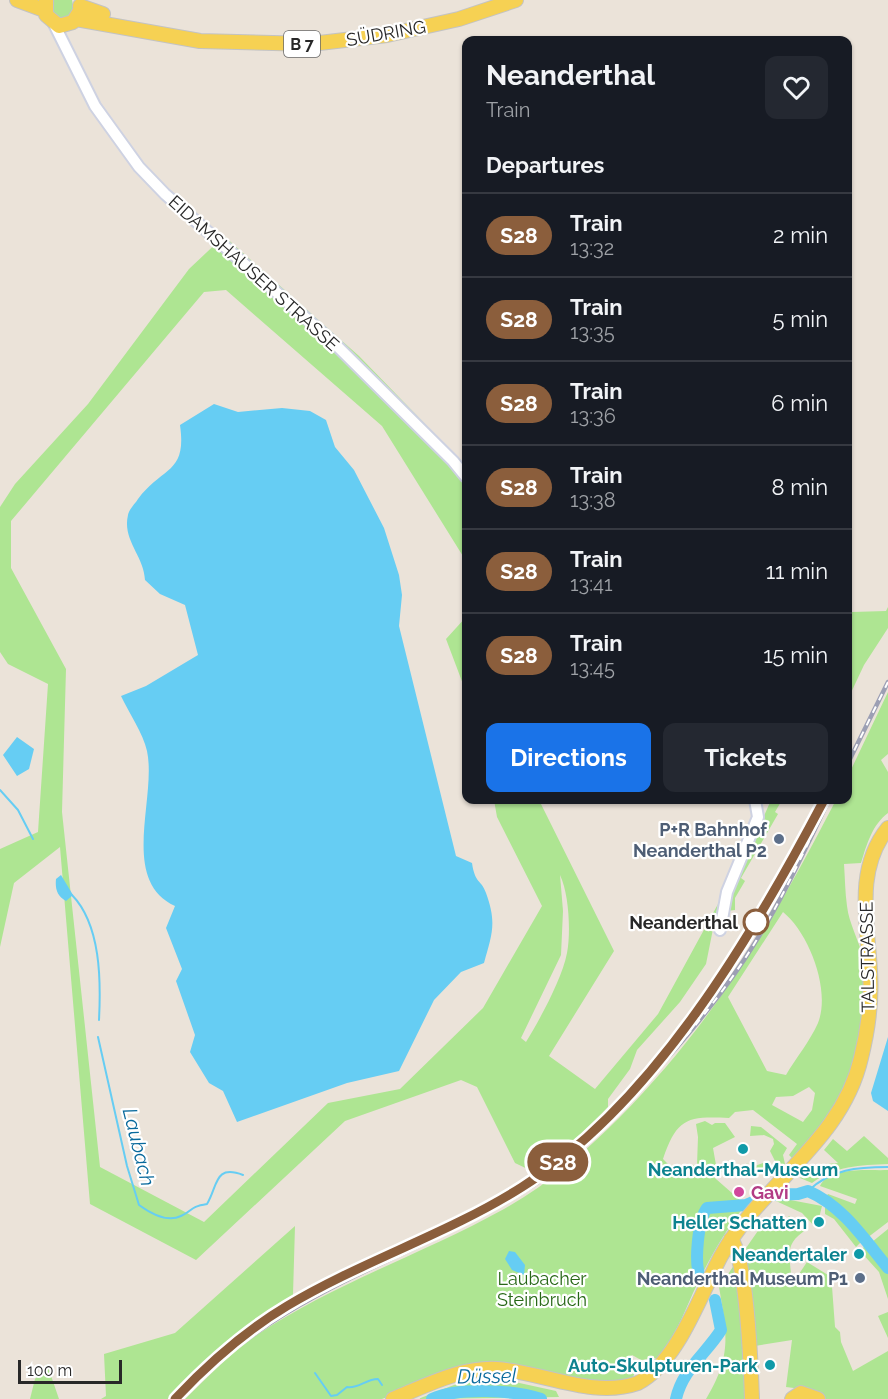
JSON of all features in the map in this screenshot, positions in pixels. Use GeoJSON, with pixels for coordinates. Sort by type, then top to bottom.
{"type":"FeatureCollection","features":[{"type":"Feature","properties":{"kind":"main road"},"geometry":{"type":"LineString","coordinates":[[17,0],[45,5],[54,24]]}},
{"type":"Feature","properties":{"kind":"main road","name":"SÜDRING"},"geometry":{"type":"LineString","coordinates":[[54,24],[76,12],[200,41],[311,44],[387,35],[459,19],[516,0]]}},
{"type":"Feature","properties":{"kind":"main road","name":"TALSTRASSE"},"geometry":{"type":"LineString","coordinates":[[393,1399],[442,1379],[480,1370],[511,1371],[596,1392],[612,1391],[631,1386],[650,1376],[665,1360],[731,1239],[826,1130],[851,1087],[861,1061],[871,987],[865,897],[871,859],[888,828]]}},
{"type":"Feature","properties":{"kind":"main road"},"geometry":{"type":"LineString","coordinates":[[731,1239],[736,1245],[741,1273],[752,1399]]}},
{"type":"Feature","properties":{"kind":"main road"},"geometry":{"type":"LineString","coordinates":[[792,1399],[801,1393],[815,1397]]}},
{"type":"Feature","properties":{"kind":"street"},"geometry":{"type":"LineString","coordinates":[[66,49],[76,12]]}},
{"type":"Feature","properties":{"kind":"street","name":"EIDAMSHAUSER STRASSE"},"geometry":{"type":"LineString","coordinates":[[54,24],[104,120],[139,167],[174,202],[334,343],[453,460],[462,472]]}},
{"type":"Feature","properties":{"kind":"street"},"geometry":{"type":"LineString","coordinates":[[720,930],[727,892],[758,817],[756,804]]}},
{"type":"Feature","properties":{"kind":"green space"},"geometry":{"type":"Polygon","coordinates":[[[51,0],[72,0],[74,11],[68,19],[54,18],[49,4],[51,0]]]}},
{"type":"Feature","properties":{"kind":"green space"},"geometry":{"type":"Polygon","coordinates":[[[224,236],[359,356],[462,462],[462,555],[382,426],[226,290],[204,292],[11,521],[11,568],[66,669],[62,812],[100,1167],[204,1222],[328,1103],[400,1089],[483,1008],[542,906],[497,817],[495,804],[541,804],[614,951],[549,1056],[595,1089],[658,1014],[718,904],[706,964],[680,1002],[637,1050],[630,1069],[608,1099],[608,1107],[572,1144],[536,1173],[515,1163],[477,1087],[461,1080],[345,1121],[196,1260],[90,1204],[60,847],[14,883],[0,947],[0,849],[38,832],[48,684],[8,664],[0,652],[0,507],[15,484],[88,404],[189,269],[224,236]],[[560,875],[563,911],[561,955],[521,1038],[526,1042],[556,987],[567,953],[569,935],[565,892],[560,875]]]}},
{"type":"Feature","properties":{"kind":"green space"},"geometry":{"type":"Polygon","coordinates":[[[888,607],[888,628],[864,665],[852,690],[852,612],[886,611],[888,607]]]}},
{"type":"Feature","properties":{"kind":"green space"},"geometry":{"type":"Polygon","coordinates":[[[462,621],[462,681],[446,639],[462,621]]]}},
{"type":"Feature","properties":{"kind":"green space","name":"Laubacher Steinbruch"},"geometry":{"type":"Polygon","coordinates":[[[888,692],[888,754],[881,760],[888,772],[888,813],[874,829],[861,863],[844,864],[848,913],[863,958],[865,980],[862,1029],[848,1078],[838,1100],[810,1137],[813,1140],[793,1159],[789,1155],[797,1144],[753,1110],[735,1112],[729,1118],[693,1119],[679,1127],[673,1135],[663,1159],[669,1165],[697,1165],[696,1124],[705,1121],[712,1125],[725,1123],[735,1137],[713,1148],[716,1165],[736,1167],[749,1163],[730,1171],[708,1172],[740,1200],[743,1208],[716,1249],[678,1327],[657,1358],[641,1360],[632,1355],[629,1358],[635,1372],[633,1377],[618,1386],[514,1368],[441,1376],[382,1399],[185,1399],[228,1357],[286,1317],[348,1284],[504,1209],[550,1179],[579,1156],[619,1118],[685,1044],[740,968],[789,887],[834,804],[852,804],[852,768],[888,692]],[[783,912],[728,997],[767,1071],[786,1075],[818,1023],[822,995],[815,963],[793,921],[783,912]],[[809,1087],[793,1096],[776,1097],[772,1105],[803,1122],[812,1110],[815,1093],[809,1087]]]}},
{"type":"Feature","properties":{"kind":"green space"},"geometry":{"type":"Polygon","coordinates":[[[769,804],[780,804],[775,812],[778,814],[741,878],[745,881],[735,898],[735,910],[726,911],[731,891],[769,804]]]}},
{"type":"Feature","properties":{"kind":"green space"},"geometry":{"type":"Polygon","coordinates":[[[751,1126],[761,1127],[787,1148],[783,1155],[785,1164],[780,1171],[770,1151],[774,1144],[773,1139],[764,1135],[750,1136],[751,1126]]]}},
{"type":"Feature","properties":{"kind":"green space"},"geometry":{"type":"Polygon","coordinates":[[[864,1136],[888,1158],[888,1164],[839,1170],[812,1183],[800,1178],[816,1165],[838,1163],[824,1150],[833,1139],[847,1151],[864,1136]]]}},
{"type":"Feature","properties":{"kind":"green space"},"geometry":{"type":"Polygon","coordinates":[[[763,1163],[769,1175],[753,1172],[752,1167],[763,1163]]]}},
{"type":"Feature","properties":{"kind":"green space"},"geometry":{"type":"Polygon","coordinates":[[[888,1170],[888,1222],[867,1238],[845,1211],[825,1198],[828,1194],[855,1204],[857,1199],[820,1186],[832,1175],[841,1172],[888,1170]]]}},
{"type":"Feature","properties":{"kind":"green space"},"geometry":{"type":"Polygon","coordinates":[[[785,1199],[822,1206],[819,1218],[824,1226],[816,1228],[802,1213],[776,1201],[785,1199]]]}},
{"type":"Feature","properties":{"kind":"green space"},"geometry":{"type":"Polygon","coordinates":[[[825,1207],[840,1217],[862,1241],[856,1247],[834,1219],[825,1214],[825,1207]]]}},
{"type":"Feature","properties":{"kind":"green space"},"geometry":{"type":"Polygon","coordinates":[[[789,1216],[807,1229],[795,1239],[790,1248],[791,1274],[799,1274],[807,1262],[828,1275],[831,1273],[835,1327],[840,1332],[841,1342],[853,1371],[888,1351],[888,1399],[824,1399],[810,1390],[786,1387],[792,1340],[755,1346],[756,1399],[706,1399],[724,1357],[724,1318],[719,1287],[762,1225],[778,1229],[789,1216]]]}},
{"type":"Feature","properties":{"kind":"green space"},"geometry":{"type":"Polygon","coordinates":[[[295,1226],[293,1295],[228,1344],[168,1399],[101,1399],[106,1396],[104,1354],[175,1333],[295,1226]]]}},
{"type":"Feature","properties":{"kind":"green space"},"geometry":{"type":"Polygon","coordinates":[[[888,1229],[888,1299],[879,1272],[860,1251],[865,1246],[871,1252],[876,1246],[872,1242],[888,1229]]]}},
{"type":"Feature","properties":{"kind":"green space"},"geometry":{"type":"Polygon","coordinates":[[[888,1312],[888,1338],[878,1316],[888,1312]]]}},
{"type":"Feature","properties":{"kind":"green space"},"geometry":{"type":"Polygon","coordinates":[[[47,1364],[59,1399],[30,1399],[35,1379],[47,1364]]]}},
{"type":"Feature","properties":{"kind":"green space"},"geometry":{"type":"Polygon","coordinates":[[[492,1377],[556,1391],[559,1397],[418,1399],[454,1385],[492,1377]]]}},
{"type":"Feature","properties":{"kind":"water"},"geometry":{"type":"Polygon","coordinates":[[[214,404],[238,412],[282,408],[310,411],[326,420],[335,447],[354,470],[384,528],[399,575],[402,595],[399,626],[456,856],[472,863],[476,878],[486,893],[492,921],[491,936],[484,963],[461,972],[434,1000],[399,1071],[347,1083],[237,1122],[223,1091],[209,1083],[190,1052],[195,1035],[176,981],[182,969],[166,928],[175,906],[158,894],[148,877],[144,858],[149,770],[147,751],[121,696],[146,686],[198,655],[185,605],[160,594],[145,580],[141,563],[130,540],[127,524],[129,513],[138,499],[176,461],[180,453],[180,425],[214,404]]]}},
{"type":"Feature","properties":{"kind":"water"},"geometry":{"type":"Polygon","coordinates":[[[17,737],[34,749],[29,769],[17,776],[3,755],[17,737]]]}},
{"type":"Feature","properties":{"kind":"water"},"geometry":{"type":"Polygon","coordinates":[[[61,875],[73,895],[66,901],[60,897],[56,889],[56,879],[61,875]]]}},
{"type":"Feature","properties":{"kind":"water"},"geometry":{"type":"Polygon","coordinates":[[[888,1037],[888,1111],[873,1101],[871,1093],[888,1037]]]}},
{"type":"Feature","properties":{"kind":"water"},"geometry":{"type":"Polygon","coordinates":[[[509,1251],[515,1252],[525,1265],[524,1275],[512,1270],[505,1259],[509,1251]]]}},
{"type":"Feature","properties":{"kind":"waterway","name":"Laubach"},"geometry":{"type":"LineString","coordinates":[[0,790],[18,810],[33,839]]}},
{"type":"Feature","properties":{"kind":"waterway","name":"Laubach"},"geometry":{"type":"LineString","coordinates":[[72,895],[82,907],[94,937],[99,971],[99,1020]]}},
{"type":"Feature","properties":{"kind":"waterway","name":"Laubach"},"geometry":{"type":"LineString","coordinates":[[98,1037],[127,1166],[139,1205],[164,1218],[176,1218],[207,1204],[222,1175],[227,1172],[243,1175]]}},
{"type":"Feature","properties":{"kind":"waterway"},"geometry":{"type":"LineString","coordinates":[[808,1191],[826,1178],[845,1171],[888,1167]]}},
{"type":"Feature","properties":{"kind":"waterway","name":"Düssel"},"geometry":{"type":"LineString","coordinates":[[700,1277],[697,1262],[698,1242],[701,1222],[707,1208],[746,1205],[769,1195],[798,1194],[808,1191],[821,1197],[842,1214],[888,1268]]}},
{"type":"Feature","properties":{"kind":"waterway","name":"Düssel"},"geometry":{"type":"LineString","coordinates":[[676,1399],[683,1379],[721,1330],[715,1300]]}},
{"type":"Feature","properties":{"kind":"waterway","name":"Laubach"},"geometry":{"type":"LineString","coordinates":[[315,1373],[331,1396],[337,1395],[347,1387],[355,1387],[374,1379],[378,1379],[382,1385]]}},
{"type":"Feature","properties":{"kind":"waterway","name":"Düssel"},"geometry":{"type":"LineString","coordinates":[[432,1399],[471,1391],[502,1392],[541,1399]]}},
{"type":"Feature","properties":{"kind":"railway"},"geometry":{"type":"LineString","coordinates":[[852,755],[888,682]]}},
{"type":"Feature","properties":{"kind":"railway"},"geometry":{"type":"LineString","coordinates":[[180,1399],[218,1362],[258,1331],[343,1282],[476,1218],[521,1193],[552,1172],[581,1148],[667,1059],[729,982],[776,907],[827,804]]}},
{"type":"Feature","properties":{"kind":"railway"},"geometry":{"type":"LineString","coordinates":[[708,995],[777,886]]}},
{"type":"Feature","properties":{"kind":"train","name":"S28"},"geometry":{"type":"LineString","coordinates":[[175,1399],[227,1349],[286,1306],[501,1200],[560,1161],[575,1148],[648,1072],[713,989],[747,937],[822,804]]}},
{"type":"Feature","properties":{"kind":"place","name":"P+R Bahnhof Neanderthal P2"},"geometry":{"type":"Point","coordinates":[779,839]}},
{"type":"Feature","properties":{"kind":"place","name":"Neanderthal"},"geometry":{"type":"Point","coordinates":[756,922]}},
{"type":"Feature","properties":{"kind":"place","name":"Neanderthal-Museum"},"geometry":{"type":"Point","coordinates":[743,1149]}},
{"type":"Feature","properties":{"kind":"place","name":"Gavi"},"geometry":{"type":"Point","coordinates":[739,1192]}},
{"type":"Feature","properties":{"kind":"place","name":"Heller Schatten"},"geometry":{"type":"Point","coordinates":[819,1222]}},
{"type":"Feature","properties":{"kind":"place","name":"Neandertaler"},"geometry":{"type":"Point","coordinates":[859,1254]}},
{"type":"Feature","properties":{"kind":"place","name":"Neanderthal Museum P1"},"geometry":{"type":"Point","coordinates":[860,1278]}},
{"type":"Feature","properties":{"kind":"place","name":"Auto-Skulpturen-Park"},"geometry":{"type":"Point","coordinates":[770,1365]}}]}
